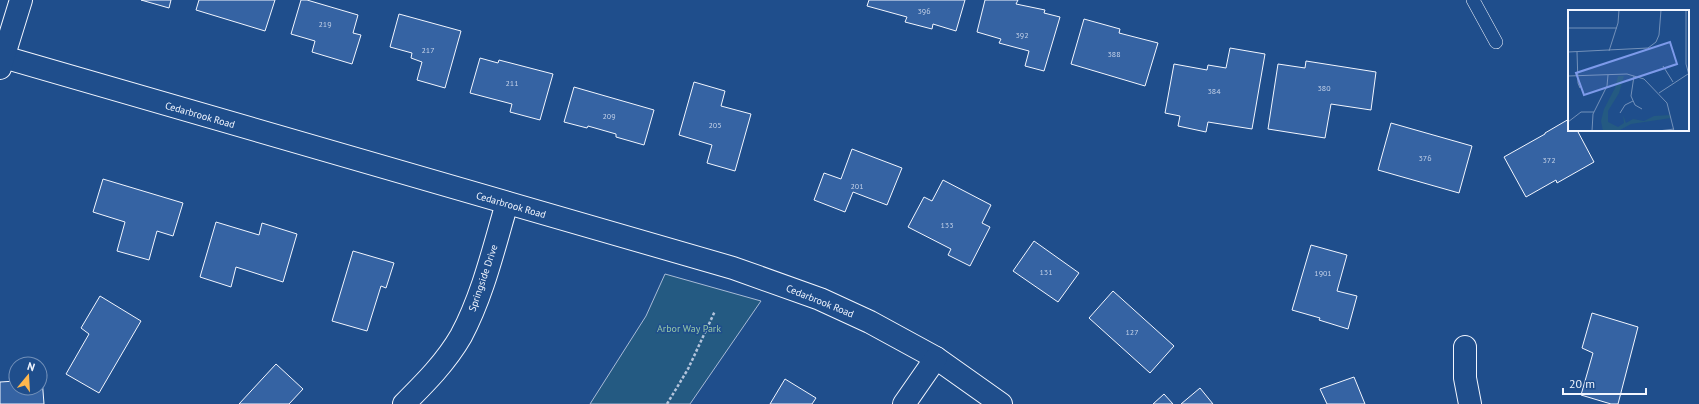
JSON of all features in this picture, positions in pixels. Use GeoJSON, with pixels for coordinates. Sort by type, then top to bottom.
{"type":"FeatureCollection","features":[{"type":"Feature","properties":{"kind":"street"},"geometry":{"type":"LineString","coordinates":[[1,61],[21,0]]}},
{"type":"Feature","properties":{"kind":"street","name":"Cedarbrook Road"},"geometry":{"type":"LineString","coordinates":[[1,61],[733,268],[820,299],[870,322],[936,358],[1001,404]]}},
{"type":"Feature","properties":{"kind":"street","name":"Springside Drive"},"geometry":{"type":"LineString","coordinates":[[404,404],[433,375],[460,336],[478,296],[507,203]]}},
{"type":"Feature","properties":{"kind":"street"},"geometry":{"type":"LineString","coordinates":[[1465,347],[1465,378],[1470,404]]}},
{"type":"Feature","properties":{"kind":"street"},"geometry":{"type":"LineString","coordinates":[[904,404],[936,358]]}},
{"type":"Feature","properties":{"kind":"lane"},"geometry":{"type":"LineString","coordinates":[[1473,0],[1496,42]]}},
{"type":"Feature","properties":{"kind":"path"},"geometry":{"type":"LineString","coordinates":[[667,404],[688,369],[715,311]]}},
{"type":"Feature","properties":{"kind":"green space","name":"Arbor Way Park"},"geometry":{"type":"Polygon","coordinates":[[[665,274],[761,301],[690,404],[590,404],[646,316],[665,274]]]}},
{"type":"Feature","properties":{"kind":"building"},"geometry":{"type":"Polygon","coordinates":[[[141,0],[171,0],[169,8],[141,0]]]}},
{"type":"Feature","properties":{"kind":"building"},"geometry":{"type":"Polygon","coordinates":[[[199,0],[275,0],[265,31],[196,10],[199,0]]]}},
{"type":"Feature","properties":{"kind":"building"},"geometry":{"type":"Polygon","coordinates":[[[301,0],[307,0],[358,15],[353,33],[361,35],[352,64],[312,52],[315,41],[291,34],[301,0]]]}},
{"type":"Feature","properties":{"kind":"building"},"geometry":{"type":"Polygon","coordinates":[[[869,0],[965,0],[956,31],[933,24],[932,29],[905,22],[907,17],[867,6],[869,0]]]}},
{"type":"Feature","properties":{"kind":"building"},"geometry":{"type":"Polygon","coordinates":[[[985,0],[1018,0],[1016,4],[1045,10],[1044,13],[1060,17],[1044,71],[1025,66],[1029,51],[999,43],[1001,39],[977,32],[985,0]]]}},
{"type":"Feature","properties":{"kind":"building"},"geometry":{"type":"Polygon","coordinates":[[[399,14],[461,31],[445,88],[417,80],[422,62],[411,58],[412,53],[390,47],[399,14]]]}},
{"type":"Feature","properties":{"kind":"building"},"geometry":{"type":"Polygon","coordinates":[[[1084,19],[1120,29],[1119,33],[1158,43],[1145,86],[1071,64],[1084,19]]]}},
{"type":"Feature","properties":{"kind":"building"},"geometry":{"type":"Polygon","coordinates":[[[1230,48],[1265,54],[1252,129],[1208,122],[1206,132],[1178,126],[1180,116],[1165,113],[1174,64],[1207,70],[1208,65],[1226,68],[1230,48]]]}},
{"type":"Feature","properties":{"kind":"building"},"geometry":{"type":"Polygon","coordinates":[[[480,58],[498,63],[499,60],[553,74],[540,120],[510,112],[512,104],[470,93],[480,58]]]}},
{"type":"Feature","properties":{"kind":"building"},"geometry":{"type":"Polygon","coordinates":[[[1306,61],[1376,72],[1371,110],[1331,104],[1325,138],[1268,129],[1278,64],[1305,68],[1306,61]]]}},
{"type":"Feature","properties":{"kind":"building"},"geometry":{"type":"Polygon","coordinates":[[[694,82],[725,91],[721,106],[751,114],[735,171],[707,163],[712,145],[679,135],[694,82]]]}},
{"type":"Feature","properties":{"kind":"building"},"geometry":{"type":"Polygon","coordinates":[[[574,87],[654,110],[644,145],[616,137],[616,134],[588,126],[587,128],[564,122],[574,87]]]}},
{"type":"Feature","properties":{"kind":"building"},"geometry":{"type":"Polygon","coordinates":[[[1568,120],[1568,131],[1578,131],[1594,162],[1557,183],[1556,180],[1526,197],[1504,157],[1568,120]]]}},
{"type":"Feature","properties":{"kind":"building"},"geometry":{"type":"Polygon","coordinates":[[[1391,123],[1472,146],[1459,193],[1378,170],[1391,123]]]}},
{"type":"Feature","properties":{"kind":"building"},"geometry":{"type":"Polygon","coordinates":[[[852,149],[902,168],[887,205],[853,192],[845,212],[814,200],[824,173],[841,179],[852,149]]]}},
{"type":"Feature","properties":{"kind":"building"},"geometry":{"type":"Polygon","coordinates":[[[103,179],[183,203],[173,236],[157,231],[149,260],[117,251],[125,222],[93,212],[103,179]]]}},
{"type":"Feature","properties":{"kind":"building"},"geometry":{"type":"Polygon","coordinates":[[[943,180],[991,205],[982,223],[990,227],[970,266],[948,255],[951,249],[908,227],[924,197],[932,201],[943,180]]]}},
{"type":"Feature","properties":{"kind":"building"},"geometry":{"type":"Polygon","coordinates":[[[216,222],[259,235],[262,223],[297,234],[283,282],[236,267],[231,287],[200,277],[216,222]]]}},
{"type":"Feature","properties":{"kind":"building"},"geometry":{"type":"Polygon","coordinates":[[[1034,241],[1079,273],[1058,302],[1013,271],[1034,241]]]}},
{"type":"Feature","properties":{"kind":"building"},"geometry":{"type":"Polygon","coordinates":[[[1311,245],[1347,255],[1337,291],[1357,296],[1348,329],[1319,320],[1320,318],[1292,310],[1311,245]]]}},
{"type":"Feature","properties":{"kind":"building"},"geometry":{"type":"Polygon","coordinates":[[[353,251],[394,263],[386,288],[381,286],[367,331],[332,321],[353,251]]]}},
{"type":"Feature","properties":{"kind":"building"},"geometry":{"type":"Polygon","coordinates":[[[1113,291],[1174,346],[1150,373],[1089,318],[1113,291]]]}},
{"type":"Feature","properties":{"kind":"building"},"geometry":{"type":"Polygon","coordinates":[[[100,296],[141,321],[99,393],[66,374],[89,334],[81,328],[100,296]]]}},
{"type":"Feature","properties":{"kind":"building"},"geometry":{"type":"Polygon","coordinates":[[[1592,313],[1638,327],[1618,404],[1611,404],[1581,395],[1593,353],[1582,348],[1592,313]]]}},
{"type":"Feature","properties":{"kind":"building"},"geometry":{"type":"Polygon","coordinates":[[[276,364],[303,389],[289,404],[239,404],[276,364]]]}},
{"type":"Feature","properties":{"kind":"building"},"geometry":{"type":"Polygon","coordinates":[[[1354,377],[1365,404],[1327,404],[1320,389],[1354,377]]]}},
{"type":"Feature","properties":{"kind":"building"},"geometry":{"type":"Polygon","coordinates":[[[785,379],[816,398],[812,404],[770,404],[785,379]]]}},
{"type":"Feature","properties":{"kind":"building"},"geometry":{"type":"Polygon","coordinates":[[[0,382],[8,382],[8,396],[43,396],[44,404],[0,404],[0,382]]]}},
{"type":"Feature","properties":{"kind":"building"},"geometry":{"type":"Polygon","coordinates":[[[1200,388],[1213,404],[1181,404],[1200,388]]]}},
{"type":"Feature","properties":{"kind":"building"},"geometry":{"type":"Polygon","coordinates":[[[1164,394],[1173,404],[1153,404],[1164,394]]]}}]}
